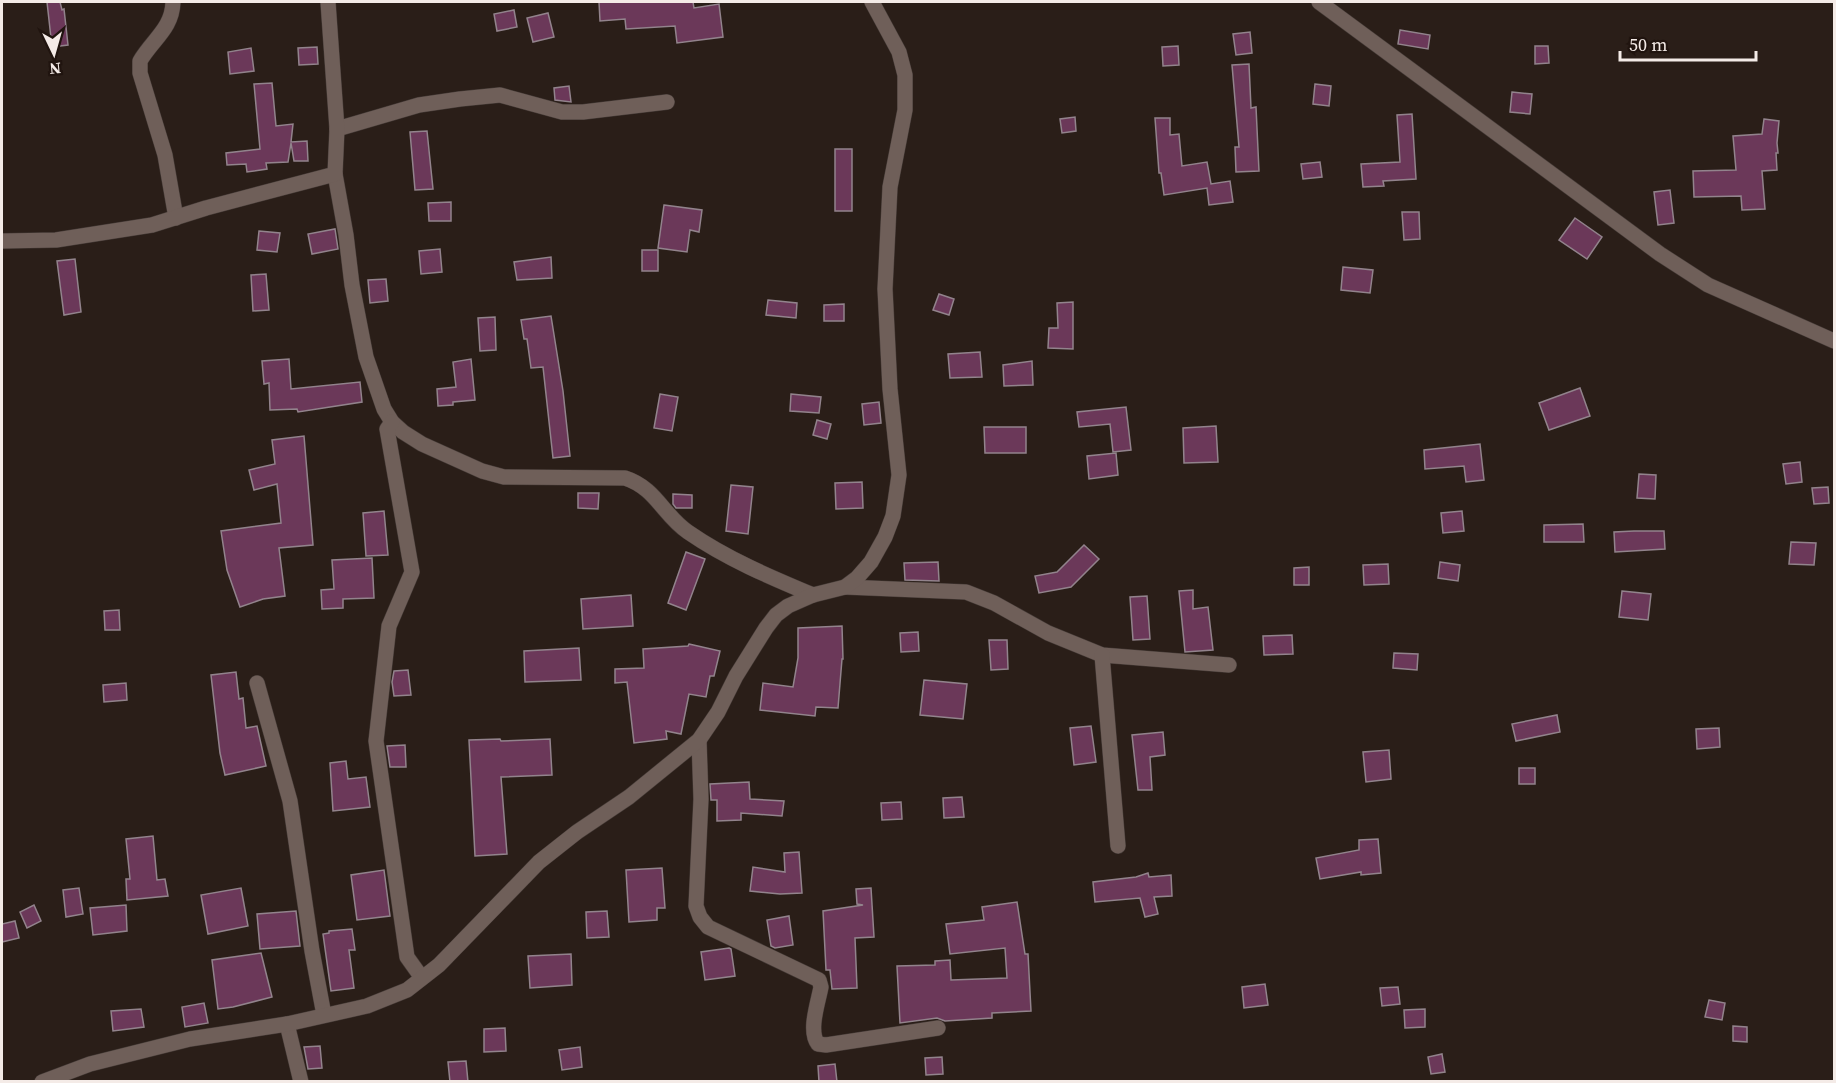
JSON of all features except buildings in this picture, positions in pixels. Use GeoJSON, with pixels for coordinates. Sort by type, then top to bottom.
{"type":"FeatureCollection","features":[{"type":"Feature","properties":{"kind":"street"},"geometry":{"type":"LineString","coordinates":[[173,2],[172,14],[166,28],[140,61],[140,73],[165,155],[176,218]]}},
{"type":"Feature","properties":{"kind":"street"},"geometry":{"type":"LineString","coordinates":[[328,2],[337,129],[335,174],[366,357],[384,409],[392,422],[402,432],[422,444],[482,471],[504,477],[625,478],[636,482],[646,488],[685,531],[760,573],[813,595]]}},
{"type":"Feature","properties":{"kind":"street"},"geometry":{"type":"LineString","coordinates":[[845,587],[857,578],[871,562],[885,537],[893,516],[899,475],[890,389],[885,289],[890,187],[905,110],[905,75],[899,52],[872,2]]}},
{"type":"Feature","properties":{"kind":"street"},"geometry":{"type":"LineString","coordinates":[[1319,2],[1660,254],[1708,285],[1834,341]]}},
{"type":"Feature","properties":{"kind":"street"},"geometry":{"type":"LineString","coordinates":[[337,129],[419,105],[500,95],[562,112],[583,112],[667,102]]}},
{"type":"Feature","properties":{"kind":"street"},"geometry":{"type":"LineString","coordinates":[[2,241],[56,240],[152,225],[335,174]]}},
{"type":"Feature","properties":{"kind":"street"},"geometry":{"type":"LineString","coordinates":[[392,422],[387,429],[412,572],[389,626],[376,741],[406,957],[422,978]]}},
{"type":"Feature","properties":{"kind":"street"},"geometry":{"type":"LineString","coordinates":[[42,1082],[90,1064],[190,1039],[287,1024],[367,1006],[407,990],[460,945],[539,862],[577,832],[629,797],[699,740],[718,712],[736,676],[776,615],[788,606],[813,595],[845,587],[966,592],[994,603],[1048,633],[1102,655],[1229,665]]}},
{"type":"Feature","properties":{"kind":"street"},"geometry":{"type":"LineString","coordinates":[[1102,655],[1118,846]]}},
{"type":"Feature","properties":{"kind":"street"},"geometry":{"type":"LineString","coordinates":[[257,683],[290,801],[312,951],[324,1015]]}},
{"type":"Feature","properties":{"kind":"street"},"geometry":{"type":"LineString","coordinates":[[699,740],[701,799],[696,906],[700,918],[708,927],[819,980],[821,987],[813,1029],[813,1039],[818,1044],[826,1045],[938,1028]]}},
{"type":"Feature","properties":{"kind":"street"},"geometry":{"type":"LineString","coordinates":[[287,1024],[301,1082]]}}]}
